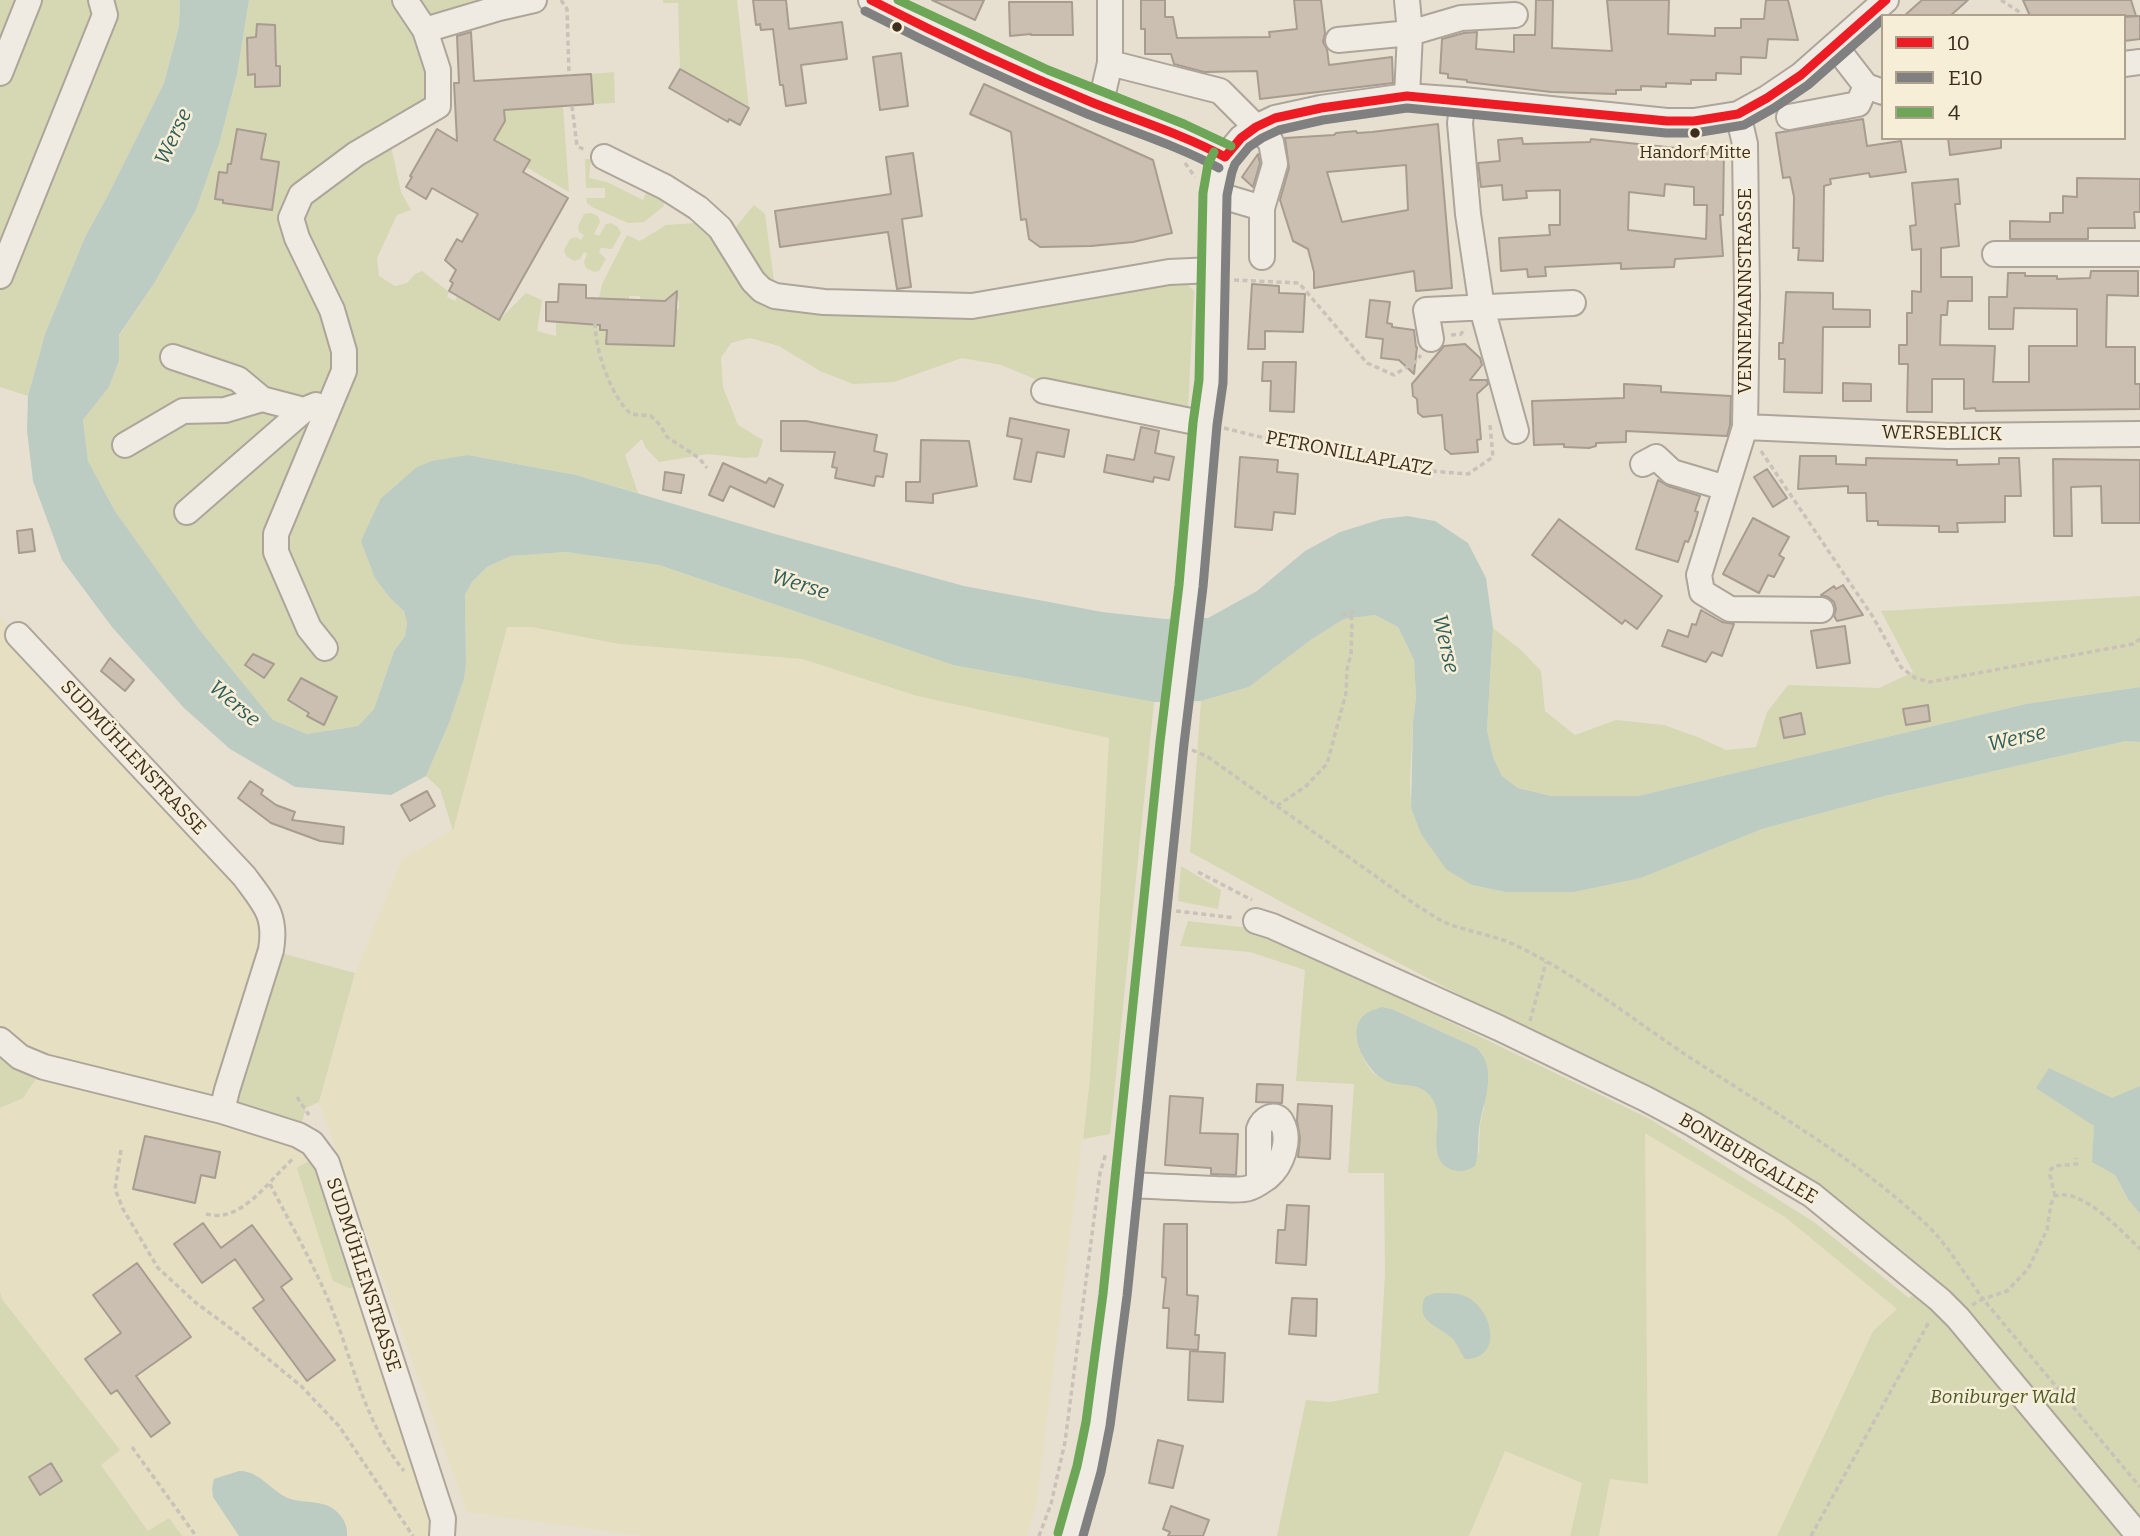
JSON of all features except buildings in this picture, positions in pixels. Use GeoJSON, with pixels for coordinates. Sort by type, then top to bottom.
{"type":"FeatureCollection","features":[{"type":"Feature","properties":{"kind":"street"},"geometry":{"type":"LineString","coordinates":[[0,73],[29,0]]}},
{"type":"Feature","properties":{"kind":"street"},"geometry":{"type":"LineString","coordinates":[[0,276],[105,15],[102,0]]}},
{"type":"Feature","properties":{"kind":"street"},"geometry":{"type":"LineString","coordinates":[[325,648],[309,628],[276,552],[276,534],[344,371],[344,351],[332,310],[297,238],[291,218],[301,195],[356,154],[438,106],[438,70],[425,30],[405,0]]}},
{"type":"Feature","properties":{"kind":"street"},"geometry":{"type":"LineString","coordinates":[[425,30],[534,0]]}},
{"type":"Feature","properties":{"kind":"street"},"geometry":{"type":"LineString","coordinates":[[871,0],[962,45],[1100,106],[1186,138],[1225,158]]}},
{"type":"Feature","properties":{"kind":"street"},"geometry":{"type":"LineString","coordinates":[[1100,106],[1110,63],[1110,0]]}},
{"type":"Feature","properties":{"kind":"street"},"geometry":{"type":"LineString","coordinates":[[1407,0],[1410,33],[1408,96]]}},
{"type":"Feature","properties":{"kind":"street"},"geometry":{"type":"LineString","coordinates":[[1070,1536],[1089,1469],[1098,1424],[1115,1295],[1174,728],[1212,426],[1211,381],[1220,275],[1215,194],[1220,168],[1225,158],[1241,138],[1275,118],[1297,112],[1408,96],[1646,120],[1695,121],[1738,114],[1801,75],[1886,0]]}},
{"type":"Feature","properties":{"kind":"street"},"geometry":{"type":"LineString","coordinates":[[1338,40],[1410,33],[1461,18],[1515,15]]}},
{"type":"Feature","properties":{"kind":"street"},"geometry":{"type":"LineString","coordinates":[[1789,117],[1858,104],[1874,89],[1835,47]]}},
{"type":"Feature","properties":{"kind":"street"},"geometry":{"type":"LineString","coordinates":[[1110,63],[1220,91],[1271,142],[1275,164],[1262,208],[1262,257]]}},
{"type":"Feature","properties":{"kind":"street"},"geometry":{"type":"LineString","coordinates":[[1463,100],[1460,123],[1468,214],[1482,308],[1516,431]]}},
{"type":"Feature","properties":{"kind":"street","name":"VENNEMANNSTRASSE"},"geometry":{"type":"LineString","coordinates":[[1738,114],[1745,144],[1748,297],[1745,427],[1699,575],[1703,592],[1730,609],[1821,610]]}},
{"type":"Feature","properties":{"kind":"street"},"geometry":{"type":"LineString","coordinates":[[604,157],[665,187],[698,208],[720,228],[752,281],[775,296],[824,302],[972,306],[1169,272],[1220,275]]}},
{"type":"Feature","properties":{"kind":"street"},"geometry":{"type":"LineString","coordinates":[[1215,194],[1262,208]]}},
{"type":"Feature","properties":{"kind":"street"},"geometry":{"type":"LineString","coordinates":[[1995,254],[2140,254]]}},
{"type":"Feature","properties":{"kind":"street"},"geometry":{"type":"LineString","coordinates":[[1432,339],[1426,310],[1573,303]]}},
{"type":"Feature","properties":{"kind":"street"},"geometry":{"type":"LineString","coordinates":[[173,357],[238,379],[262,399],[304,410]]}},
{"type":"Feature","properties":{"kind":"street"},"geometry":{"type":"LineString","coordinates":[[1044,391],[1212,426]]}},
{"type":"Feature","properties":{"kind":"street"},"geometry":{"type":"LineString","coordinates":[[187,512],[304,410],[332,398]]}},
{"type":"Feature","properties":{"kind":"street"},"geometry":{"type":"LineString","coordinates":[[125,445],[183,411],[225,410],[262,399]]}},
{"type":"Feature","properties":{"kind":"street","name":"WERSEBLICK"},"geometry":{"type":"LineString","coordinates":[[1745,427],[1948,436],[2140,434]]}},
{"type":"Feature","properties":{"kind":"street"},"geometry":{"type":"LineString","coordinates":[[1643,464],[1656,457],[1672,472],[1726,488]]}},
{"type":"Feature","properties":{"kind":"street","name":"SUDMÜHLENSTRASSE"},"geometry":{"type":"LineString","coordinates":[[18,635],[244,876],[270,915],[274,932],[271,950],[222,1111]]}},
{"type":"Feature","properties":{"kind":"street","name":"BONIBURGALLEE"},"geometry":{"type":"LineString","coordinates":[[1264,923],[1413,987],[1646,1099],[1812,1195],[1940,1300],[1958,1318],[2140,1536]]}},
{"type":"Feature","properties":{"kind":"street"},"geometry":{"type":"LineString","coordinates":[[0,1040],[20,1056],[44,1067],[222,1111],[298,1135],[312,1143]]}},
{"type":"Feature","properties":{"kind":"street","name":"SUDMÜHLENSTRASSE"},"geometry":{"type":"LineString","coordinates":[[312,1143],[327,1163],[443,1519],[442,1536]]}},
{"type":"Feature","properties":{"kind":"street"},"geometry":{"type":"LineString","coordinates":[[1126,1185],[1242,1189],[1259,1183]]}},
{"type":"Feature","properties":{"kind":"path"},"geometry":{"type":"LineString","coordinates":[[561,0],[567,9],[569,75]]}},
{"type":"Feature","properties":{"kind":"path"},"geometry":{"type":"LineString","coordinates":[[2001,0],[2021,14]]}},
{"type":"Feature","properties":{"kind":"path"},"geometry":{"type":"LineString","coordinates":[[572,106],[577,146],[604,157]]}},
{"type":"Feature","properties":{"kind":"path"},"geometry":{"type":"LineString","coordinates":[[1220,275],[1299,283],[1367,363],[1394,375],[1415,362],[1432,339]]}},
{"type":"Feature","properties":{"kind":"path"},"geometry":{"type":"LineString","coordinates":[[596,323],[602,360],[621,403],[631,414],[651,416],[667,437],[699,458],[707,468]]}},
{"type":"Feature","properties":{"kind":"path","name":"PETRONILLAPLATZ"},"geometry":{"type":"LineString","coordinates":[[1212,426],[1321,452],[1418,470],[1468,474],[1493,457],[1490,416]]}},
{"type":"Feature","properties":{"kind":"path"},"geometry":{"type":"LineString","coordinates":[[1745,427],[1873,618],[1901,667],[1915,678],[1930,682],[2133,644],[2140,639]]}},
{"type":"Feature","properties":{"kind":"path"},"geometry":{"type":"LineString","coordinates":[[1342,615],[1357,611]]}},
{"type":"Feature","properties":{"kind":"path"},"geometry":{"type":"LineString","coordinates":[[1277,806],[1306,786],[1327,764],[1346,693],[1351,654],[1350,613]]}},
{"type":"Feature","properties":{"kind":"path"},"geometry":{"type":"LineString","coordinates":[[1190,750],[1208,757],[1419,907],[1446,923],[1516,945],[1579,981],[1870,1178],[1947,1246],[1983,1298],[2140,1487]]}},
{"type":"Feature","properties":{"kind":"path"},"geometry":{"type":"LineString","coordinates":[[1173,910],[1264,923],[1259,903],[1198,872]]}},
{"type":"Feature","properties":{"kind":"path"},"geometry":{"type":"LineString","coordinates":[[1525,1040],[1546,962]]}},
{"type":"Feature","properties":{"kind":"path"},"geometry":{"type":"LineString","coordinates":[[206,1214],[223,1215],[241,1208],[312,1143]]}},
{"type":"Feature","properties":{"kind":"path"},"geometry":{"type":"LineString","coordinates":[[1039,1536],[1051,1504],[1065,1442],[1100,1173],[1105,1155],[1113,1144]]}},
{"type":"Feature","properties":{"kind":"path"},"geometry":{"type":"LineString","coordinates":[[121,1150],[115,1189],[123,1209],[158,1268],[195,1302],[301,1386],[339,1426],[413,1536]]}},
{"type":"Feature","properties":{"kind":"path"},"geometry":{"type":"LineString","coordinates":[[1958,1318],[1983,1298],[2007,1291],[2028,1269],[2047,1230],[2054,1196],[2051,1169],[2055,1166],[2077,1164],[2076,1158]]}},
{"type":"Feature","properties":{"kind":"path"},"geometry":{"type":"LineString","coordinates":[[270,1184],[329,1303],[373,1424],[410,1478]]}},
{"type":"Feature","properties":{"kind":"path"},"geometry":{"type":"LineString","coordinates":[[2054,1196],[2063,1193],[2082,1200],[2140,1249]]}},
{"type":"Feature","properties":{"kind":"path"},"geometry":{"type":"LineString","coordinates":[[1811,1536],[1940,1300]]}},
{"type":"Feature","properties":{"kind":"path"},"geometry":{"type":"LineString","coordinates":[[132,1447],[196,1536]]}},
{"type":"Feature","properties":{"kind":"shaded area"},"geometry":{"type":"Polygon","coordinates":[[[0,617],[270,915],[222,1111],[312,1143],[443,1519],[429,1536],[182,1536],[169,1518],[149,1532],[101,1464],[119,1450],[2,1299],[0,1108],[23,1098],[38,1059],[0,1029],[0,617]]]}},
{"type":"Feature","properties":{"kind":"shaded area"},"geometry":{"type":"Polygon","coordinates":[[[506,627],[532,627],[619,644],[802,659],[917,696],[1109,738],[1090,1078],[1036,1506],[1027,1536],[644,1536],[467,1512],[319,1102],[355,973],[402,859],[453,830],[506,627]]]}},
{"type":"Feature","properties":{"kind":"shaded area"},"geometry":{"type":"Polygon","coordinates":[[[1645,1132],[1785,1217],[1897,1309],[1873,1331],[1777,1536],[1599,1536],[1610,1478],[1648,1484],[1645,1132]]]}},
{"type":"Feature","properties":{"kind":"shaded area"},"geometry":{"type":"Polygon","coordinates":[[[1505,1451],[1582,1483],[1570,1536],[1469,1536],[1505,1451]]]}},
{"type":"Feature","properties":{"kind":"green space"},"geometry":{"type":"Polygon","coordinates":[[[0,0],[180,0],[179,26],[164,83],[85,237],[45,334],[28,396],[0,387],[0,0]]]}},
{"type":"Feature","properties":{"kind":"green space"},"geometry":{"type":"Polygon","coordinates":[[[249,0],[489,0],[425,30],[438,106],[389,137],[401,192],[411,210],[397,215],[377,258],[379,276],[395,286],[407,283],[422,271],[449,292],[447,297],[455,301],[457,296],[499,320],[526,293],[542,300],[537,331],[556,336],[556,321],[568,324],[600,323],[607,330],[607,344],[673,346],[675,311],[679,308],[676,298],[665,301],[640,300],[640,296],[629,296],[629,300],[596,311],[602,284],[627,235],[640,241],[666,225],[696,223],[715,238],[754,299],[812,306],[1183,280],[1194,291],[1188,409],[1047,384],[1001,365],[962,358],[894,382],[853,384],[820,371],[779,346],[750,338],[731,343],[721,358],[723,387],[738,425],[763,440],[758,457],[708,454],[659,462],[645,447],[642,439],[625,455],[638,493],[576,475],[468,455],[398,483],[381,498],[391,599],[404,611],[407,623],[405,636],[394,651],[374,709],[358,726],[307,734],[273,720],[199,629],[115,511],[88,461],[83,420],[109,387],[119,361],[119,336],[155,282],[196,210],[220,141],[237,76],[249,0]]]}},
{"type":"Feature","properties":{"kind":"green space"},"geometry":{"type":"Polygon","coordinates":[[[663,0],[737,0],[749,108],[680,69],[678,3],[663,3],[663,0]]]}},
{"type":"Feature","properties":{"kind":"green space"},"geometry":{"type":"Polygon","coordinates":[[[614,72],[615,103],[593,104],[591,74],[614,72]]]}},
{"type":"Feature","properties":{"kind":"green space"},"geometry":{"type":"Polygon","coordinates":[[[563,106],[569,192],[526,167],[529,160],[494,140],[505,121],[504,110],[563,106]]]}},
{"type":"Feature","properties":{"kind":"green space"},"geometry":{"type":"Polygon","coordinates":[[[585,159],[591,159],[589,178],[607,182],[643,200],[649,185],[663,196],[664,206],[644,222],[628,223],[592,207],[586,198],[605,198],[605,188],[586,188],[585,159]]]}},
{"type":"Feature","properties":{"kind":"green space"},"geometry":{"type":"Polygon","coordinates":[[[754,205],[765,214],[775,288],[728,236],[754,205]]]}},
{"type":"Feature","properties":{"kind":"green space"},"geometry":{"type":"Polygon","coordinates":[[[584,214],[598,216],[600,222],[594,234],[599,236],[606,224],[611,223],[618,227],[621,233],[612,249],[601,248],[599,252],[606,259],[599,271],[594,272],[586,268],[584,262],[587,254],[584,252],[580,259],[574,261],[566,256],[564,250],[570,239],[576,237],[581,240],[584,235],[579,232],[578,226],[584,214]]]}},
{"type":"Feature","properties":{"kind":"green space"},"geometry":{"type":"Polygon","coordinates":[[[566,552],[659,565],[953,665],[1154,702],[1110,1134],[1083,1139],[1090,1078],[1109,738],[917,696],[802,659],[619,644],[532,627],[507,627],[453,831],[440,789],[426,776],[464,679],[465,595],[472,582],[487,567],[511,556],[566,552]]]}},
{"type":"Feature","properties":{"kind":"green space"},"geometry":{"type":"Polygon","coordinates":[[[2140,596],[2140,687],[2026,704],[1638,796],[1551,796],[1518,788],[1502,776],[1493,757],[1487,730],[1493,628],[1521,650],[1541,671],[1545,711],[1575,735],[1616,720],[1664,725],[1726,750],[1756,747],[1767,712],[1788,685],[1879,688],[1913,672],[1881,611],[2140,596]]]}},
{"type":"Feature","properties":{"kind":"green space","name":"Boniburger Wald"},"geometry":{"type":"Polygon","coordinates":[[[1375,615],[1398,627],[1414,660],[1416,698],[1410,780],[1411,808],[1421,834],[1472,885],[1505,892],[1574,892],[1641,878],[1762,829],[1885,796],[2126,741],[2140,742],[2140,1086],[2112,1099],[2049,1068],[2094,1126],[2093,1162],[2115,1175],[2140,1214],[2140,1536],[1777,1536],[1873,1331],[1897,1309],[1785,1217],[1645,1133],[1648,1484],[1610,1479],[1599,1536],[1570,1536],[1582,1483],[1505,1451],[1469,1536],[1277,1536],[1306,1400],[1330,1402],[1378,1393],[1385,1274],[1384,1173],[1348,1173],[1354,1084],[1296,1081],[1305,970],[1250,952],[1180,946],[1188,921],[1258,929],[1650,1119],[1814,1222],[1909,1298],[1924,1285],[1674,1106],[1190,852],[1201,701],[1249,687],[1312,639],[1344,619],[1375,615]],[[1394,1010],[1359,1022],[1362,1055],[1370,1069],[1383,1079],[1423,1090],[1433,1099],[1438,1119],[1437,1153],[1479,1153],[1480,1124],[1484,1109],[1482,1053],[1477,1048],[1394,1010]]]}},
{"type":"Feature","properties":{"kind":"green space"},"geometry":{"type":"Polygon","coordinates":[[[1181,866],[1221,890],[1218,909],[1178,901],[1181,866]]]}},
{"type":"Feature","properties":{"kind":"green space"},"geometry":{"type":"Polygon","coordinates":[[[277,952],[355,973],[319,1102],[306,1108],[301,1125],[238,1103],[232,1088],[277,952]]]}},
{"type":"Feature","properties":{"kind":"green space"},"geometry":{"type":"Polygon","coordinates":[[[0,1040],[44,1067],[23,1098],[0,1108],[0,1040]]]}},
{"type":"Feature","properties":{"kind":"green space"},"geometry":{"type":"Polygon","coordinates":[[[312,1159],[366,1285],[349,1288],[333,1281],[297,1168],[312,1159]]]}},
{"type":"Feature","properties":{"kind":"green space"},"geometry":{"type":"Polygon","coordinates":[[[0,1292],[2,1299],[120,1450],[101,1465],[148,1531],[169,1518],[182,1536],[0,1536],[0,1292]]]}},
{"type":"Feature","properties":{"kind":"water","name":"Werse"},"geometry":{"type":"Polygon","coordinates":[[[180,0],[249,0],[237,75],[220,141],[196,210],[155,282],[119,335],[119,361],[109,387],[83,420],[88,461],[115,511],[199,629],[273,720],[307,734],[358,726],[374,709],[394,651],[405,636],[407,623],[404,611],[375,578],[361,541],[381,498],[417,467],[432,461],[468,455],[576,475],[964,586],[1102,612],[1165,619],[1208,618],[1257,591],[1305,551],[1340,532],[1382,519],[1407,516],[1435,521],[1468,543],[1486,578],[1493,628],[1487,730],[1493,757],[1502,776],[1518,788],[1551,796],[1638,796],[2026,704],[2140,687],[2140,742],[2126,741],[1885,796],[1762,829],[1641,878],[1574,892],[1505,892],[1472,885],[1447,870],[1421,834],[1411,808],[1416,698],[1414,660],[1398,627],[1375,615],[1344,619],[1312,639],[1249,687],[1201,701],[1154,702],[953,665],[659,565],[566,552],[511,556],[487,567],[472,582],[465,595],[464,679],[426,776],[391,795],[295,787],[230,749],[184,708],[112,627],[62,560],[33,481],[27,431],[28,396],[45,334],[85,237],[164,83],[179,26],[180,0]]]}},
{"type":"Feature","properties":{"kind":"water"},"geometry":{"type":"Polygon","coordinates":[[[1382,1007],[1477,1048],[1483,1056],[1487,1065],[1488,1084],[1475,1166],[1457,1171],[1442,1163],[1437,1147],[1436,1108],[1428,1093],[1422,1089],[1387,1081],[1368,1065],[1359,1047],[1357,1028],[1367,1013],[1382,1007]]]}},
{"type":"Feature","properties":{"kind":"water"},"geometry":{"type":"Polygon","coordinates":[[[2049,1068],[2112,1098],[2140,1086],[2140,1214],[2115,1175],[2092,1162],[2094,1126],[2036,1088],[2049,1068]]]}},
{"type":"Feature","properties":{"kind":"water"},"geometry":{"type":"Polygon","coordinates":[[[1435,1293],[1465,1296],[1480,1308],[1486,1317],[1490,1336],[1489,1345],[1484,1352],[1477,1357],[1465,1359],[1453,1339],[1425,1318],[1422,1306],[1425,1297],[1435,1293]]]}},
{"type":"Feature","properties":{"kind":"water"},"geometry":{"type":"Polygon","coordinates":[[[239,1471],[259,1477],[288,1498],[331,1507],[343,1520],[347,1536],[239,1536],[213,1497],[212,1488],[214,1479],[239,1471]]]}},
{"type":"Feature","properties":{"kind":"transit line","name":"10"},"geometry":{"type":"LineString","coordinates":[[871,0],[1035,78],[1176,134],[1225,157]]}},
{"type":"Feature","properties":{"kind":"transit line","name":"4"},"geometry":{"type":"LineString","coordinates":[[898,0],[1048,70],[1184,124],[1231,146]]}},
{"type":"Feature","properties":{"kind":"transit line","name":"10"},"geometry":{"type":"LineString","coordinates":[[1225,157],[1241,138],[1275,118],[1321,108],[1407,96],[1667,121],[1694,121],[1738,114],[1801,75],[1886,0]]}},
{"type":"Feature","properties":{"kind":"transit line","name":"E10"},"geometry":{"type":"LineString","coordinates":[[865,11],[1029,89],[1170,145],[1219,168]]}},
{"type":"Feature","properties":{"kind":"transit line","name":"E10"},"geometry":{"type":"LineString","coordinates":[[1083,1536],[1101,1472],[1110,1426],[1127,1296],[1223,383],[1227,195],[1235,164],[1249,147],[1279,130],[1323,120],[1407,108],[1666,133],[1695,133],[1744,125],[1808,85],[1881,21]]}},
{"type":"Feature","properties":{"kind":"transit line","name":"4"},"geometry":{"type":"LineString","coordinates":[[1058,1533],[1086,1422],[1103,1294],[1199,380],[1203,193],[1208,164],[1214,152]]}},
{"type":"Feature","properties":{"kind":"place","name":"Handorf Mitte"},"geometry":{"type":"Point","coordinates":[1695,133]}}]}
